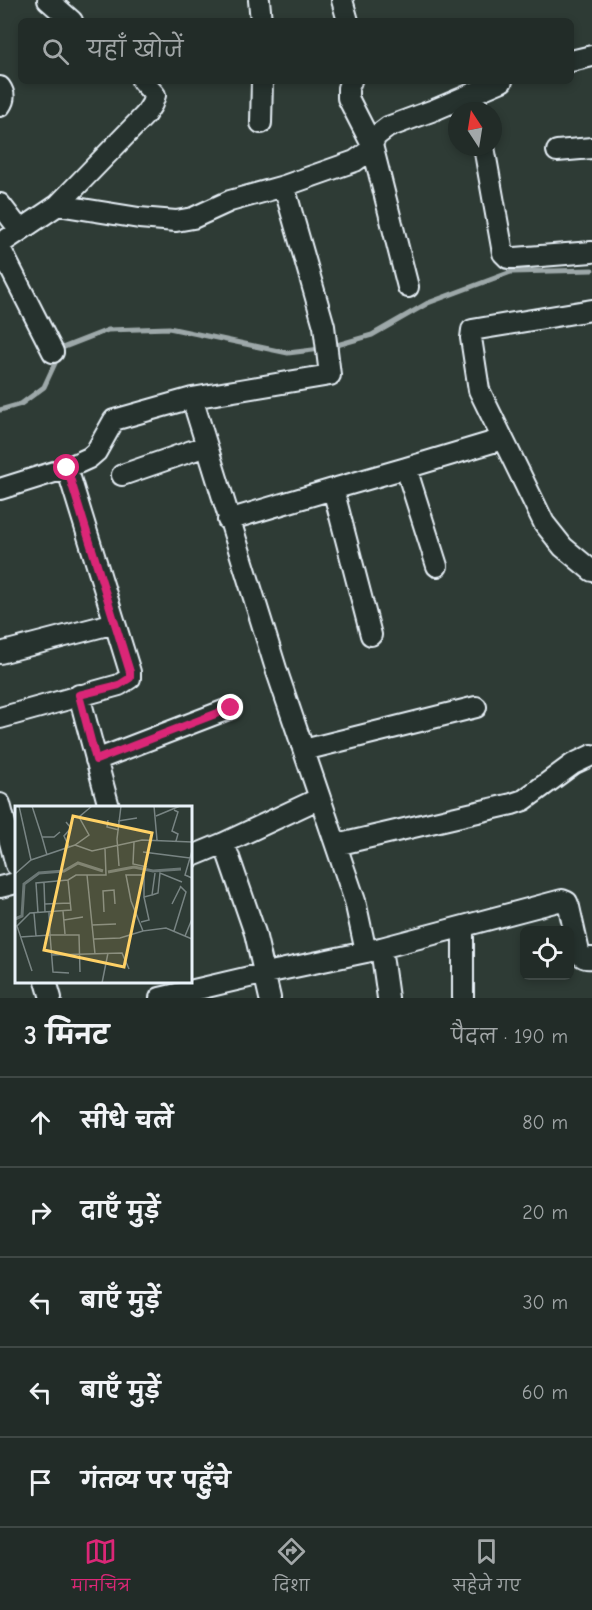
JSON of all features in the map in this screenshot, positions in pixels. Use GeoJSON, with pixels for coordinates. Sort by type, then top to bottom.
{"type":"FeatureCollection","features":[{"type":"Feature","properties":{"kind":"street"},"geometry":{"type":"LineString","coordinates":[[48,0],[69,18]]}},
{"type":"Feature","properties":{"kind":"street"},"geometry":{"type":"LineString","coordinates":[[259,0],[261,18]]}},
{"type":"Feature","properties":{"kind":"street"},"geometry":{"type":"LineString","coordinates":[[342,0],[347,18]]}},
{"type":"Feature","properties":{"kind":"street"},"geometry":{"type":"LineString","coordinates":[[574,60],[592,56]]}},
{"type":"Feature","properties":{"kind":"street"},"geometry":{"type":"LineString","coordinates":[[53,352],[0,246],[58,205],[145,115],[152,104],[154,95],[145,84]]}},
{"type":"Feature","properties":{"kind":"street"},"geometry":{"type":"LineString","coordinates":[[261,123],[262,84]]}},
{"type":"Feature","properties":{"kind":"street"},"geometry":{"type":"LineString","coordinates":[[350,84],[348,99],[372,145],[408,287]]}},
{"type":"Feature","properties":{"kind":"street"},"geometry":{"type":"LineString","coordinates":[[476,102],[498,84]]}},
{"type":"Feature","properties":{"kind":"street"},"geometry":{"type":"LineString","coordinates":[[0,87],[4,93],[4,100],[0,106]]}},
{"type":"Feature","properties":{"kind":"street"},"geometry":{"type":"LineString","coordinates":[[58,205],[139,218],[184,220],[202,215],[230,201],[284,186],[355,161],[362,158],[376,136],[388,127],[448,110]]}},
{"type":"Feature","properties":{"kind":"street"},"geometry":{"type":"LineString","coordinates":[[557,151],[592,148]]}},
{"type":"Feature","properties":{"kind":"street"},"geometry":{"type":"LineString","coordinates":[[486,156],[503,253],[508,258],[592,252]]}},
{"type":"Feature","properties":{"kind":"street"},"geometry":{"type":"LineString","coordinates":[[0,489],[67,468],[89,458],[96,452],[114,420],[192,398],[330,375],[327,348],[284,186]]}},
{"type":"Feature","properties":{"kind":"street"},"geometry":{"type":"LineString","coordinates":[[0,204],[20,230]]}},
{"type":"Feature","properties":{"kind":"street"},"geometry":{"type":"LineString","coordinates":[[592,310],[472,330],[471,338],[479,390],[544,524],[553,537],[592,571]]}},
{"type":"Feature","properties":{"kind":"street"},"geometry":{"type":"LineString","coordinates":[[192,398],[277,672],[388,998]]}},
{"type":"Feature","properties":{"kind":"street"},"geometry":{"type":"LineString","coordinates":[[228,520],[502,439]]}},
{"type":"Feature","properties":{"kind":"street"},"geometry":{"type":"LineString","coordinates":[[122,475],[207,446]]}},
{"type":"Feature","properties":{"kind":"street"},"geometry":{"type":"LineString","coordinates":[[0,718],[119,685],[130,678],[67,468]]}},
{"type":"Feature","properties":{"kind":"street"},"geometry":{"type":"LineString","coordinates":[[406,468],[436,566]]}},
{"type":"Feature","properties":{"kind":"street"},"geometry":{"type":"LineString","coordinates":[[333,489],[372,635]]}},
{"type":"Feature","properties":{"kind":"street"},"geometry":{"type":"LineString","coordinates":[[0,653],[115,622]]}},
{"type":"Feature","properties":{"kind":"street"},"geometry":{"type":"LineString","coordinates":[[79,695],[109,806]]}},
{"type":"Feature","properties":{"kind":"street"},"geometry":{"type":"LineString","coordinates":[[304,750],[476,707]]}},
{"type":"Feature","properties":{"kind":"street"},"geometry":{"type":"LineString","coordinates":[[96,760],[231,708]]}},
{"type":"Feature","properties":{"kind":"street"},"geometry":{"type":"LineString","coordinates":[[336,845],[524,800],[573,764],[592,755]]}},
{"type":"Feature","properties":{"kind":"street"},"geometry":{"type":"LineString","coordinates":[[192,856],[320,798]]}},
{"type":"Feature","properties":{"kind":"street"},"geometry":{"type":"LineString","coordinates":[[0,804],[15,861]]}},
{"type":"Feature","properties":{"kind":"street"},"geometry":{"type":"LineString","coordinates":[[224,843],[248,912],[266,973],[270,998]]}},
{"type":"Feature","properties":{"kind":"street"},"geometry":{"type":"LineString","coordinates":[[0,887],[15,883]]}},
{"type":"Feature","properties":{"kind":"street"},"geometry":{"type":"LineString","coordinates":[[160,998],[373,950],[562,900],[567,902],[569,907],[579,952],[586,959],[592,958]]}},
{"type":"Feature","properties":{"kind":"street"},"geometry":{"type":"LineString","coordinates":[[463,927],[463,998]]}},
{"type":"Feature","properties":{"kind":"street"},"geometry":{"type":"LineString","coordinates":[[47,983],[51,998]]}},
{"type":"Feature","properties":{"kind":"waterway"},"geometry":{"type":"LineString","coordinates":[[330,347],[372,335],[428,303],[511,272],[592,270]]}},
{"type":"Feature","properties":{"kind":"waterway"},"geometry":{"type":"LineString","coordinates":[[0,410],[21,404],[44,387],[62,348],[108,330],[169,328],[288,353],[321,349]]}},
{"type":"Feature","properties":{"kind":"route"},"geometry":{"type":"LineString","coordinates":[[67,468],[130,672],[130,678],[119,685],[79,695],[96,760],[231,708]]}}]}
